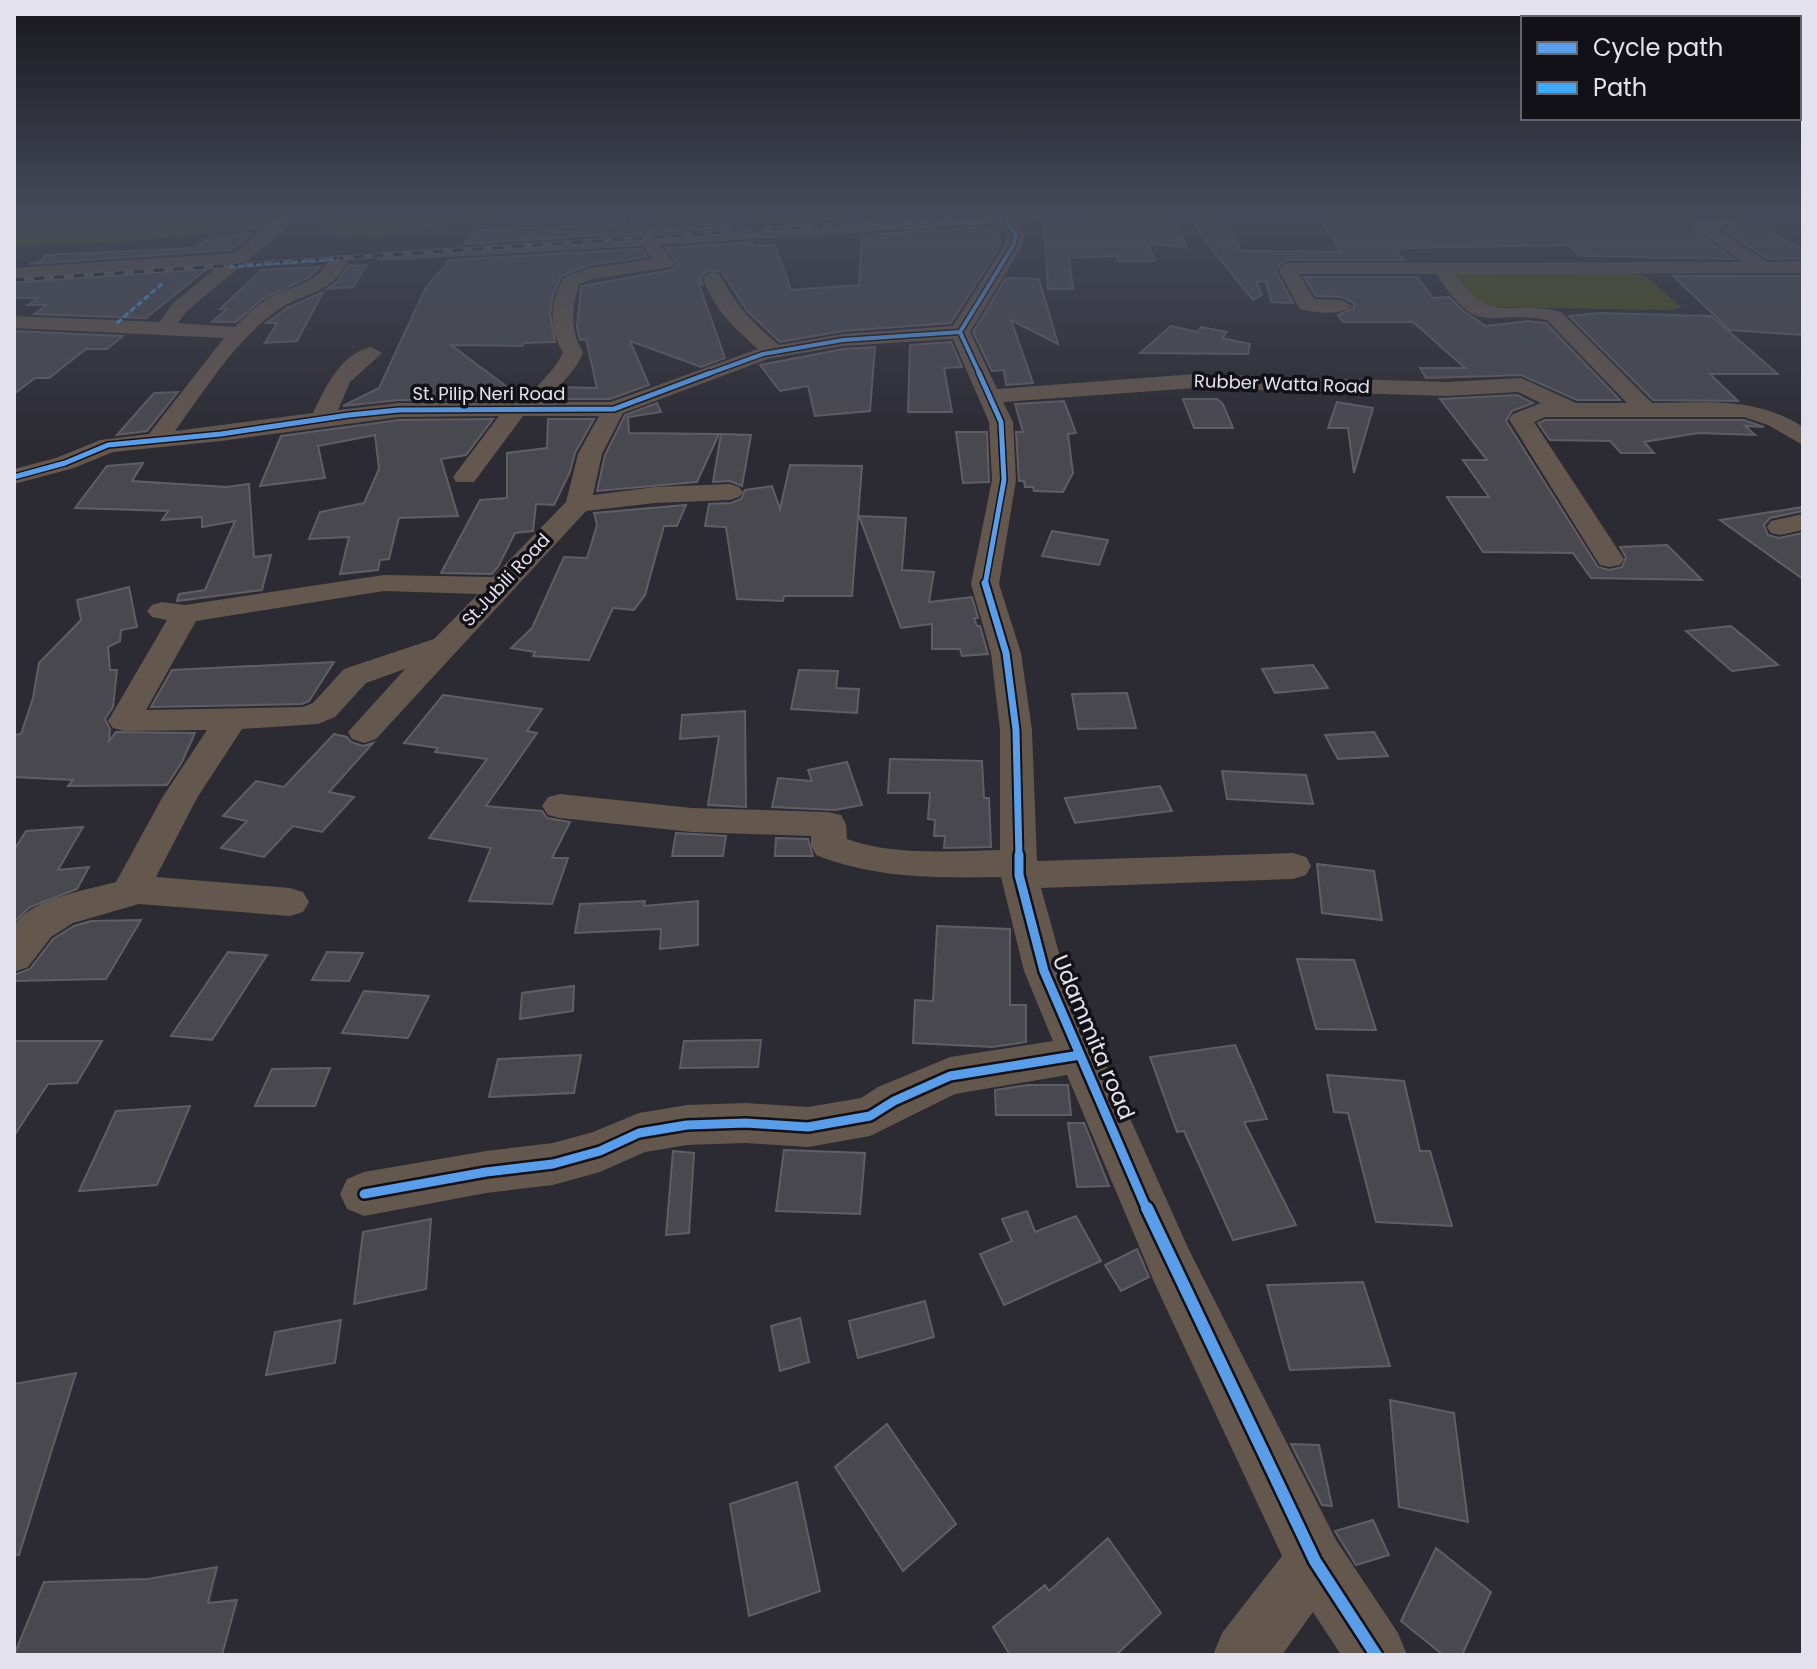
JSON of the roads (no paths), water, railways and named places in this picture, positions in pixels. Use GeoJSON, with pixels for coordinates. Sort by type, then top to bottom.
{"type":"FeatureCollection","features":[{"type":"Feature","properties":{"kind":"street"},"geometry":{"type":"LineString","coordinates":[[163,330],[180,307],[198,292]]}},
{"type":"Feature","properties":{"kind":"street"},"geometry":{"type":"LineString","coordinates":[[156,441],[241,333],[270,306],[302,292]]}},
{"type":"Feature","properties":{"kind":"street"},"geometry":{"type":"LineString","coordinates":[[465,477],[503,423],[525,410],[572,360],[573,352],[563,339],[561,311],[567,292]]}},
{"type":"Feature","properties":{"kind":"street"},"geometry":{"type":"LineString","coordinates":[[717,292],[749,331],[775,352]]}},
{"type":"Feature","properties":{"kind":"street"},"geometry":{"type":"LineString","coordinates":[[960,332],[985,292]]}},
{"type":"Feature","properties":{"kind":"street"},"geometry":{"type":"LineString","coordinates":[[1300,292],[1307,305],[1342,306]]}},
{"type":"Feature","properties":{"kind":"street"},"geometry":{"type":"LineString","coordinates":[[1459,292],[1469,306],[1494,312],[1544,312],[1554,316],[1644,408]]}},
{"type":"Feature","properties":{"kind":"street"},"geometry":{"type":"LineString","coordinates":[[14,322],[106,322],[163,330],[241,333]]}},
{"type":"Feature","properties":{"kind":"street","name":"St. Pilip Neri Road"},"geometry":{"type":"LineString","coordinates":[[14,477],[65,463],[108,445],[399,410],[614,409],[775,352],[843,340],[960,332]]}},
{"type":"Feature","properties":{"kind":"street","name":"Udammita road"},"geometry":{"type":"LineString","coordinates":[[960,332],[1001,422],[1004,480],[985,584],[1006,653],[1016,730],[1019,869],[1044,971],[1172,1267],[1315,1561],[1376,1655]]}},
{"type":"Feature","properties":{"kind":"street"},"geometry":{"type":"LineString","coordinates":[[322,419],[340,379],[371,353]]}},
{"type":"Feature","properties":{"kind":"street","name":"Rubber Watta Road"},"geometry":{"type":"LineString","coordinates":[[988,396],[1195,381],[1447,389],[1521,385],[1570,409]]}},
{"type":"Feature","properties":{"kind":"street"},"geometry":{"type":"LineString","coordinates":[[614,409],[590,454],[578,504],[655,495],[730,492]]}},
{"type":"Feature","properties":{"kind":"street"},"geometry":{"type":"LineString","coordinates":[[1610,559],[1521,419],[1542,410],[1746,410],[1776,420],[1803,438]]}},
{"type":"Feature","properties":{"kind":"street","name":"St.Jubili Road"},"geometry":{"type":"LineString","coordinates":[[364,732],[578,504]]}},
{"type":"Feature","properties":{"kind":"street"},"geometry":{"type":"LineString","coordinates":[[444,646],[355,676],[324,710],[307,717],[124,721],[173,613],[384,583],[500,586]]}},
{"type":"Feature","properties":{"kind":"street"},"geometry":{"type":"LineString","coordinates":[[139,890],[135,882],[162,825],[199,763],[233,719]]}},
{"type":"Feature","properties":{"kind":"street"},"geometry":{"type":"LineString","coordinates":[[560,806],[692,820],[828,824],[829,846],[849,855],[917,862],[1019,869],[1293,866]]}},
{"type":"Feature","properties":{"kind":"street"},"geometry":{"type":"LineString","coordinates":[[14,956],[37,927],[60,912],[139,890],[290,902]]}},
{"type":"Feature","properties":{"kind":"street"},"geometry":{"type":"LineString","coordinates":[[364,1194],[486,1172],[553,1164],[600,1151],[639,1133],[687,1125],[746,1123],[808,1127],[870,1116],[894,1101],[950,1076],[1080,1055]]}},
{"type":"Feature","properties":{"kind":"street"},"geometry":{"type":"LineString","coordinates":[[1244,1655],[1315,1561]]}}]}
